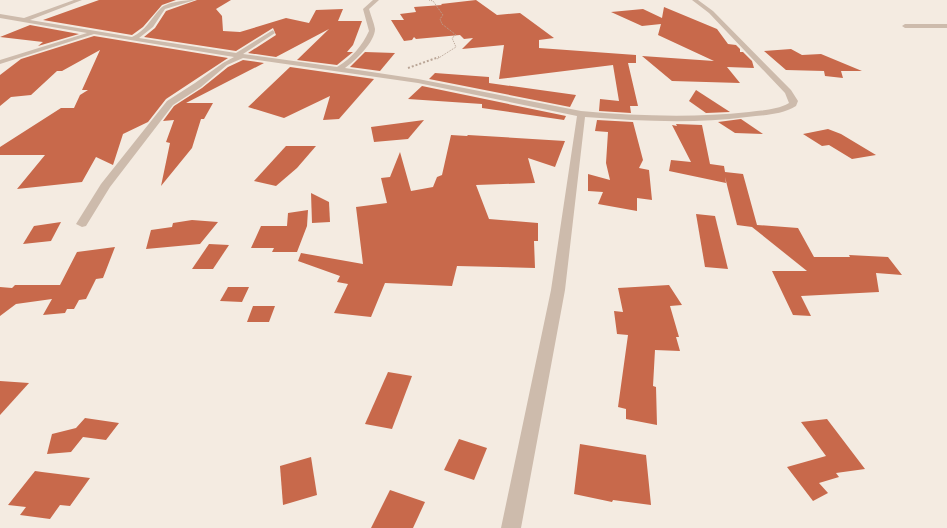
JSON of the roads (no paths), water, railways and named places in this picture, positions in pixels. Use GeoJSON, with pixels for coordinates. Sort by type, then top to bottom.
{"type":"FeatureCollection","features":[{"type":"Feature","properties":{"kind":"street"},"geometry":{"type":"LineString","coordinates":[[23,20],[79,0]]}},
{"type":"Feature","properties":{"kind":"street"},"geometry":{"type":"LineString","coordinates":[[133,39],[156,23],[163,8],[192,0]]}},
{"type":"Feature","properties":{"kind":"street"},"geometry":{"type":"LineString","coordinates":[[338,70],[349,63],[366,45],[372,31],[366,10],[376,0]]}},
{"type":"Feature","properties":{"kind":"street"},"geometry":{"type":"LineString","coordinates":[[0,16],[94,33],[438,84],[581,114],[708,119],[768,112],[793,104],[794,101],[788,92],[711,12],[695,0]]}},
{"type":"Feature","properties":{"kind":"street"},"geometry":{"type":"LineString","coordinates":[[905,26],[947,26]]}},
{"type":"Feature","properties":{"kind":"street"},"geometry":{"type":"LineString","coordinates":[[82,224],[105,186],[170,104],[225,64],[274,32]]}},
{"type":"Feature","properties":{"kind":"street"},"geometry":{"type":"LineString","coordinates":[[0,62],[94,33]]}},
{"type":"Feature","properties":{"kind":"street"},"geometry":{"type":"LineString","coordinates":[[511,528],[558,290],[581,114]]}}]}
